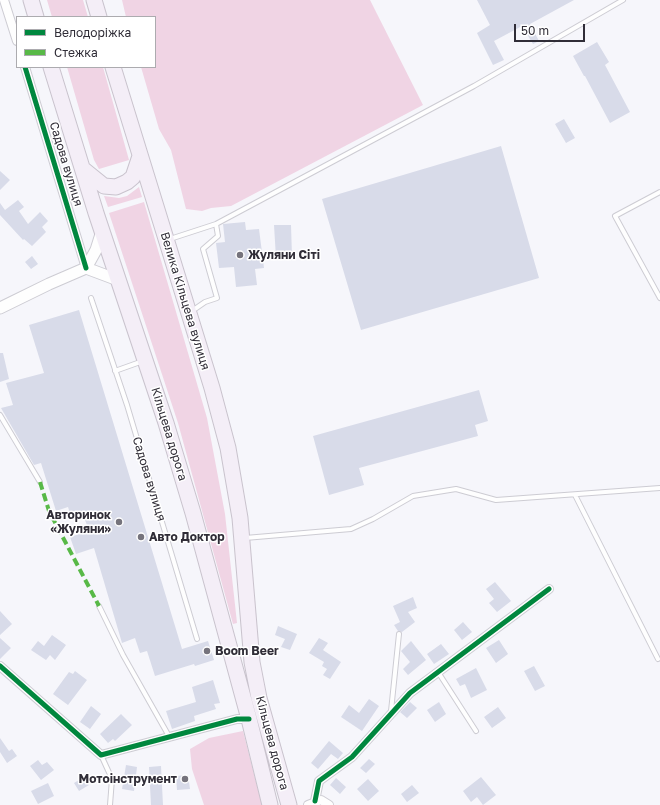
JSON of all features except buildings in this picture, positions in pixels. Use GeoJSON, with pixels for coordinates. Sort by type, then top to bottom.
{"type":"FeatureCollection","features":[{"type":"Feature","properties":{"kind":"highway"},"geometry":{"type":"LineString","coordinates":[[31,0],[36,16]]}},
{"type":"Feature","properties":{"kind":"highway"},"geometry":{"type":"LineString","coordinates":[[94,0],[99,16]]}},
{"type":"Feature","properties":{"kind":"highway","name":"Кільцева дорога"},"geometry":{"type":"LineString","coordinates":[[51,68],[102,231],[146,360],[193,513],[238,685],[249,719],[270,805]]}},
{"type":"Feature","properties":{"kind":"highway","name":"Велика Кільцева вулиця"},"geometry":{"type":"LineString","coordinates":[[113,68],[212,388],[228,448],[238,502],[242,538]]}},
{"type":"Feature","properties":{"kind":"highway"},"geometry":{"type":"LineString","coordinates":[[82,168],[104,186],[116,186],[127,182],[133,176],[140,156]]}},
{"type":"Feature","properties":{"kind":"highway","name":"Кільцева дорога"},"geometry":{"type":"LineString","coordinates":[[242,538],[252,662],[259,698],[289,805]]}},
{"type":"Feature","properties":{"kind":"street"},"geometry":{"type":"LineString","coordinates":[[4,0],[16,38]]}},
{"type":"Feature","properties":{"kind":"street","name":"Садова вулиця"},"geometry":{"type":"LineString","coordinates":[[25,68],[86,268]]}},
{"type":"Feature","properties":{"kind":"street"},"geometry":{"type":"LineString","coordinates":[[0,308],[86,268],[96,250],[102,231]]}},
{"type":"Feature","properties":{"kind":"street"},"geometry":{"type":"LineString","coordinates":[[86,268],[118,280]]}},
{"type":"Feature","properties":{"kind":"street"},"geometry":{"type":"LineString","coordinates":[[312,803],[319,781],[352,757],[410,693],[549,589]]}},
{"type":"Feature","properties":{"kind":"street"},"geometry":{"type":"LineString","coordinates":[[0,666],[101,755],[170,738],[237,719],[249,719]]}},
{"type":"Feature","properties":{"kind":"street"},"geometry":{"type":"LineString","coordinates":[[312,803],[321,800],[329,805]]}},
{"type":"Feature","properties":{"kind":"lane"},"geometry":{"type":"LineString","coordinates":[[166,240],[216,224],[474,86],[623,0]]}},
{"type":"Feature","properties":{"kind":"lane"},"geometry":{"type":"LineString","coordinates":[[660,192],[615,216],[660,298]]}},
{"type":"Feature","properties":{"kind":"lane"},"geometry":{"type":"LineString","coordinates":[[188,313],[205,302],[217,298],[203,249],[218,236],[216,224]]}},
{"type":"Feature","properties":{"kind":"lane","name":"Садова вулиця"},"geometry":{"type":"LineString","coordinates":[[91,298],[115,371],[197,640]]}},
{"type":"Feature","properties":{"kind":"lane"},"geometry":{"type":"LineString","coordinates":[[115,371],[146,360]]}},
{"type":"Feature","properties":{"kind":"lane"},"geometry":{"type":"LineString","coordinates":[[0,415],[40,482]]}},
{"type":"Feature","properties":{"kind":"lane"},"geometry":{"type":"LineString","coordinates":[[242,538],[351,529],[373,519],[413,496],[456,489],[496,500],[660,488]]}},
{"type":"Feature","properties":{"kind":"lane"},"geometry":{"type":"LineString","coordinates":[[575,495],[658,659]]}},
{"type":"Feature","properties":{"kind":"lane"},"geometry":{"type":"LineString","coordinates":[[99,606],[123,655],[170,738]]}},
{"type":"Feature","properties":{"kind":"lane"},"geometry":{"type":"LineString","coordinates":[[391,713],[399,634]]}},
{"type":"Feature","properties":{"kind":"lane"},"geometry":{"type":"LineString","coordinates":[[438,671],[476,731]]}},
{"type":"Feature","properties":{"kind":"lane"},"geometry":{"type":"LineString","coordinates":[[101,755],[112,779],[110,805]]}},
{"type":"Feature","properties":{"kind":"shaded area"},"geometry":{"type":"Polygon","coordinates":[[[47,0],[83,0],[88,16],[52,16],[47,0]]]}},
{"type":"Feature","properties":{"kind":"shaded area"},"geometry":{"type":"Polygon","coordinates":[[[122,0],[370,0],[423,105],[231,206],[211,208],[202,211],[186,209],[171,150],[159,129],[141,68],[156,68],[156,16],[126,16],[122,0]]]}},
{"type":"Feature","properties":{"kind":"shaded area"},"geometry":{"type":"Polygon","coordinates":[[[67,68],[103,68],[129,160],[99,169],[94,160],[67,68]]]}},
{"type":"Feature","properties":{"kind":"shaded area"},"geometry":{"type":"Polygon","coordinates":[[[139,187],[142,197],[108,207],[104,196],[119,198],[127,196],[139,187]]]}},
{"type":"Feature","properties":{"kind":"shaded area"},"geometry":{"type":"Polygon","coordinates":[[[144,202],[207,418],[225,514],[237,623],[233,624],[178,423],[109,213],[144,202]]]}},
{"type":"Feature","properties":{"kind":"shaded area"},"geometry":{"type":"Polygon","coordinates":[[[243,731],[262,805],[204,805],[192,769],[190,749],[209,738],[243,731]]]}},
{"type":"Feature","properties":{"kind":"marked path"},"geometry":{"type":"LineString","coordinates":[[40,482],[49,511],[99,606]]}},
{"type":"Feature","properties":{"kind":"cycle path"},"geometry":{"type":"LineString","coordinates":[[25,68],[86,268]]}},
{"type":"Feature","properties":{"kind":"cycle path"},"geometry":{"type":"LineString","coordinates":[[315,801],[319,781],[352,757],[410,693],[549,589]]}},
{"type":"Feature","properties":{"kind":"cycle path"},"geometry":{"type":"LineString","coordinates":[[0,666],[101,755],[237,719],[249,719]]}},
{"type":"Feature","properties":{"kind":"place","name":"Жуляни Сіті"},"geometry":{"type":"Point","coordinates":[240,255]}},
{"type":"Feature","properties":{"kind":"place","name":"Авторинок «Жуляни»"},"geometry":{"type":"Point","coordinates":[119,522]}},
{"type":"Feature","properties":{"kind":"place","name":"Авто Доктор"},"geometry":{"type":"Point","coordinates":[141,537]}},
{"type":"Feature","properties":{"kind":"place","name":"Boom Beer"},"geometry":{"type":"Point","coordinates":[207,651]}},
{"type":"Feature","properties":{"kind":"place","name":"Мотоінструмент"},"geometry":{"type":"Point","coordinates":[185,779]}}]}
